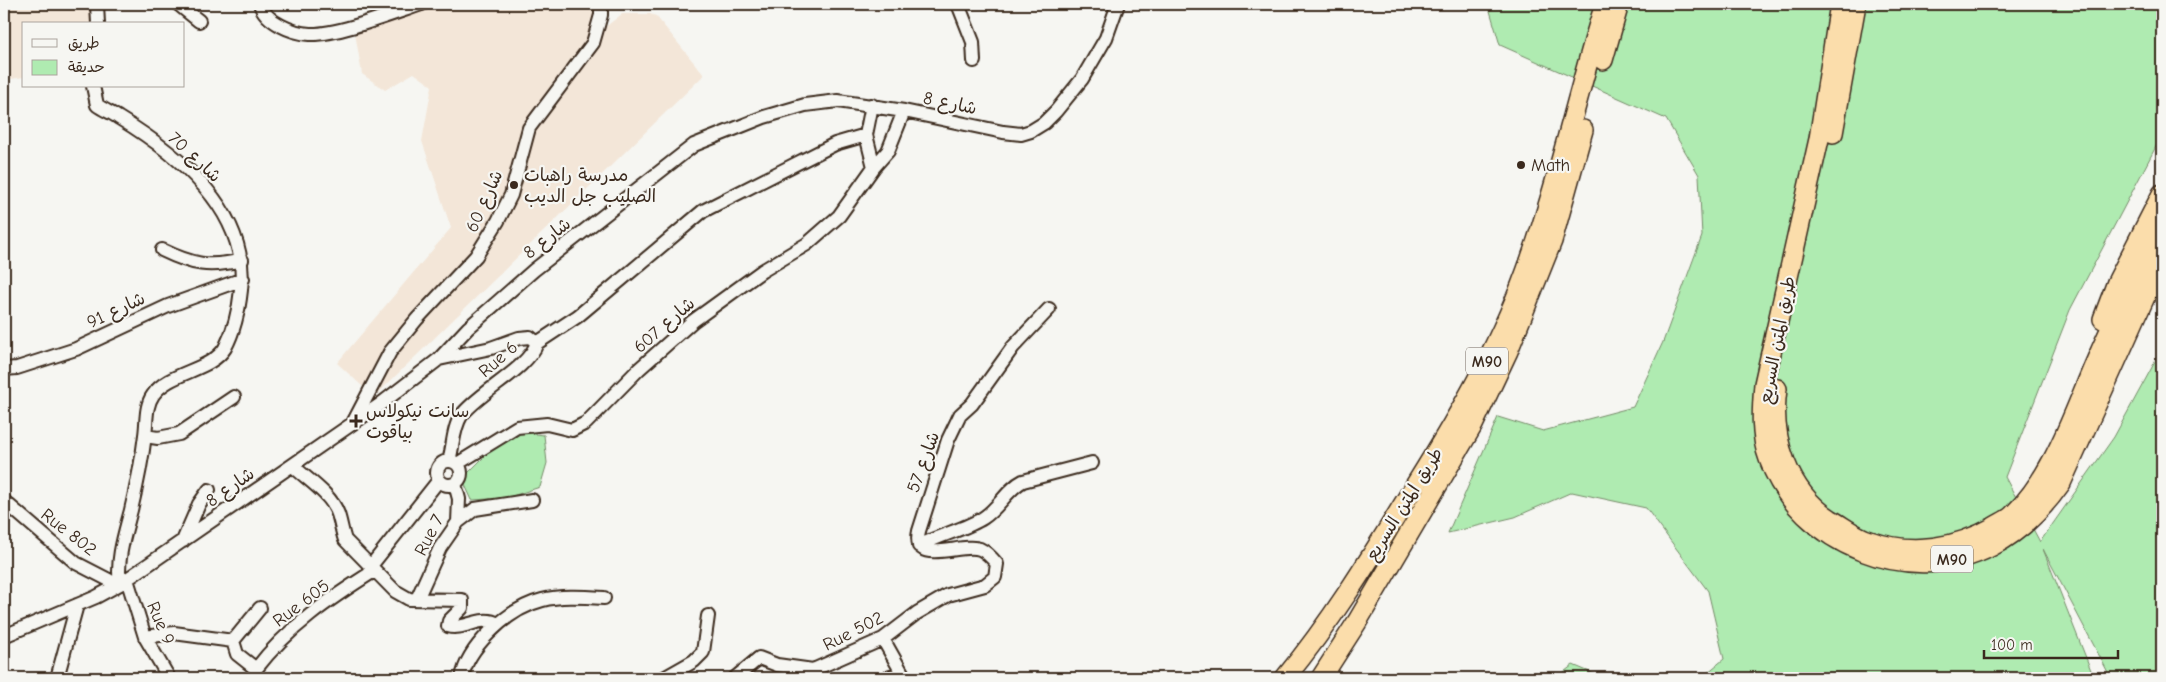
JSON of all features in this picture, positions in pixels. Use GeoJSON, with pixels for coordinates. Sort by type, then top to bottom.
{"type":"FeatureCollection","features":[{"type":"Feature","properties":{"kind":"highway","name":"طريق المتن السريع"},"geometry":{"type":"LineString","coordinates":[[1285,678],[1310,648],[1351,591],[1458,417],[1496,341],[1525,273],[1541,228],[1606,4]]}},
{"type":"Feature","properties":{"kind":"highway","name":"طريق المتن السريع"},"geometry":{"type":"LineString","coordinates":[[1321,678],[1358,622],[1473,425],[1508,351],[1552,241],[1619,4]]}},
{"type":"Feature","properties":{"kind":"highway","name":"طريق المتن السريع"},"geometry":{"type":"LineString","coordinates":[[1840,4],[1774,406],[1782,456],[1803,492],[1825,515],[1870,541],[1895,546],[1927,548],[1960,543],[2012,516],[2034,490],[2052,460],[2097,358],[2162,222]]}},
{"type":"Feature","properties":{"kind":"highway","name":"طريق المتن السريع"},"geometry":{"type":"LineString","coordinates":[[1856,4],[1831,140],[1789,308],[1764,384],[1762,414],[1768,458],[1788,496],[1802,512],[1839,542],[1867,554],[1913,563],[1961,558],[1991,547],[2020,530],[2042,510],[2061,483],[2162,259]]}},
{"type":"Feature","properties":{"kind":"highway"},"geometry":{"type":"LineString","coordinates":[[2097,358],[2096,341],[2099,327],[2117,282],[2162,194]]}},
{"type":"Feature","properties":{"kind":"highway"},"geometry":{"type":"LineString","coordinates":[[2102,392],[2134,349],[2162,290]]}},
{"type":"Feature","properties":{"kind":"street"},"geometry":{"type":"LineString","coordinates":[[97,4],[98,22]]}},
{"type":"Feature","properties":{"kind":"street"},"geometry":{"type":"LineString","coordinates":[[178,4],[199,22]]}},
{"type":"Feature","properties":{"kind":"street"},"geometry":{"type":"LineString","coordinates":[[248,4],[261,6],[275,22],[311,34],[350,26],[422,4]]}},
{"type":"Feature","properties":{"kind":"street","name":"شارع 60"},"geometry":{"type":"LineString","coordinates":[[352,423],[390,352],[417,319],[476,256],[498,221],[511,194],[529,128],[593,42],[602,15],[601,4]]}},
{"type":"Feature","properties":{"kind":"street"},"geometry":{"type":"LineString","coordinates":[[958,4],[972,42],[974,61]]}},
{"type":"Feature","properties":{"kind":"street","name":"شارع 8"},"geometry":{"type":"LineString","coordinates":[[4,636],[77,605],[121,583],[293,466],[439,359],[468,328],[534,270],[694,145],[736,127],[805,105],[838,101],[904,111],[1003,132],[1021,134],[1031,131],[1044,123],[1056,111],[1082,78],[1106,38],[1118,4]]}},
{"type":"Feature","properties":{"kind":"street","name":"شارع 70"},"geometry":{"type":"LineString","coordinates":[[93,88],[97,105],[146,137],[187,168],[206,188],[232,228],[242,260],[243,279],[240,302],[225,348],[215,359],[178,376],[156,391],[149,402],[145,436]]}},
{"type":"Feature","properties":{"kind":"street"},"geometry":{"type":"LineString","coordinates":[[872,105],[866,135],[874,166]]}},
{"type":"Feature","properties":{"kind":"street","name":"شارع 607"},"geometry":{"type":"LineString","coordinates":[[453,463],[518,428],[547,424],[572,430],[586,423],[639,369],[693,321],[762,271],[821,234],[839,216],[893,142],[904,111]]}},
{"type":"Feature","properties":{"kind":"street"},"geometry":{"type":"LineString","coordinates":[[537,343],[578,316],[703,211],[835,144],[866,135]]}},
{"type":"Feature","properties":{"kind":"street"},"geometry":{"type":"LineString","coordinates":[[162,250],[186,262],[208,266],[242,260]]}},
{"type":"Feature","properties":{"kind":"street","name":"شارع 91"},"geometry":{"type":"LineString","coordinates":[[4,369],[17,368],[76,349],[168,306],[243,279]]}},
{"type":"Feature","properties":{"kind":"street","name":"شارع 57"},"geometry":{"type":"LineString","coordinates":[[918,546],[916,542],[918,531],[930,490],[948,440],[960,416],[972,404],[1013,347],[1049,309]]}},
{"type":"Feature","properties":{"kind":"street","name":"Rue 6"},"geometry":{"type":"LineString","coordinates":[[439,359],[491,348],[519,338],[530,338],[537,343],[529,356],[470,406],[460,418],[453,463]]}},
{"type":"Feature","properties":{"kind":"street"},"geometry":{"type":"LineString","coordinates":[[145,436],[158,438],[179,434],[234,397]]}},
{"type":"Feature","properties":{"kind":"street","name":"Rue 9"},"geometry":{"type":"LineString","coordinates":[[145,436],[120,564],[121,583],[145,637],[169,678]]}},
{"type":"Feature","properties":{"kind":"street"},"geometry":{"type":"LineString","coordinates":[[453,463],[461,477],[456,484],[450,486],[439,480],[439,468],[453,463]]}},
{"type":"Feature","properties":{"kind":"street"},"geometry":{"type":"LineString","coordinates":[[918,546],[941,534],[985,517],[999,505],[1014,486],[1023,481],[1092,463]]}},
{"type":"Feature","properties":{"kind":"street"},"geometry":{"type":"LineString","coordinates":[[293,466],[327,496],[338,515],[341,530],[346,540],[395,591],[409,599],[462,600],[462,608],[449,621],[448,626],[458,627],[487,620],[498,624]]}},
{"type":"Feature","properties":{"kind":"street","name":"Rue 605"},"geometry":{"type":"LineString","coordinates":[[233,641],[237,654],[256,669],[276,645],[308,617],[372,569],[439,480]]}},
{"type":"Feature","properties":{"kind":"street","name":"Rue 7"},"geometry":{"type":"LineString","coordinates":[[417,599],[440,548],[458,522],[459,499],[456,484]]}},
{"type":"Feature","properties":{"kind":"street"},"geometry":{"type":"LineString","coordinates":[[183,541],[199,504],[209,490]]}},
{"type":"Feature","properties":{"kind":"street"},"geometry":{"type":"LineString","coordinates":[[459,499],[475,509]]}},
{"type":"Feature","properties":{"kind":"street"},"geometry":{"type":"LineString","coordinates":[[458,522],[475,509],[532,500]]}},
{"type":"Feature","properties":{"kind":"street","name":"Rue 802"},"geometry":{"type":"LineString","coordinates":[[4,501],[76,562],[109,580],[121,583]]}},
{"type":"Feature","properties":{"kind":"street","name":"Rue 502"},"geometry":{"type":"LineString","coordinates":[[734,678],[759,658],[777,665],[813,674],[883,638],[948,595],[985,585],[991,581],[998,571],[997,564],[988,554],[969,547],[928,551],[918,546]]}},
{"type":"Feature","properties":{"kind":"street"},"geometry":{"type":"LineString","coordinates":[[462,678],[474,650],[498,624],[518,609],[542,599],[567,596],[604,598]]}},
{"type":"Feature","properties":{"kind":"street"},"geometry":{"type":"LineString","coordinates":[[57,678],[77,605]]}},
{"type":"Feature","properties":{"kind":"street"},"geometry":{"type":"LineString","coordinates":[[145,637],[174,633],[233,641],[260,608]]}},
{"type":"Feature","properties":{"kind":"street"},"geometry":{"type":"LineString","coordinates":[[664,678],[694,661],[703,652],[708,616]]}},
{"type":"Feature","properties":{"kind":"street"},"geometry":{"type":"LineString","coordinates":[[883,638],[903,676],[887,678]]}},
{"type":"Feature","properties":{"kind":"shaded area"},"geometry":{"type":"Polygon","coordinates":[[[4,4],[95,4],[97,22],[22,22],[22,77],[4,80],[4,4]]]}},
{"type":"Feature","properties":{"kind":"shaded area","name":"مدرسة راهبات الصليب جل الديب"},"geometry":{"type":"Polygon","coordinates":[[[447,4],[591,4],[604,28],[622,14],[650,14],[656,16],[704,75],[374,397],[337,363],[451,228],[422,141],[432,86],[414,73],[385,90],[362,74],[355,33],[365,25],[447,4]]]}},
{"type":"Feature","properties":{"kind":"green space"},"geometry":{"type":"Polygon","coordinates":[[[1488,4],[2162,4],[2162,135],[2070,310],[2005,477],[2040,542],[2114,437],[2162,349],[2162,678],[2111,678],[2043,549],[2094,678],[1701,678],[1724,659],[1708,591],[1646,508],[1572,492],[1515,517],[1448,533],[1498,417],[1543,431],[1633,407],[1663,342],[1702,236],[1699,175],[1666,119],[1500,45],[1488,4]]]}},
{"type":"Feature","properties":{"kind":"green space"},"geometry":{"type":"Polygon","coordinates":[[[513,434],[544,435],[547,463],[540,487],[506,498],[472,500],[465,485],[468,473],[496,445],[513,434]]]}},
{"type":"Feature","properties":{"kind":"green space"},"geometry":{"type":"Polygon","coordinates":[[[1573,665],[1604,678],[1556,678],[1573,665]]]}},
{"type":"Feature","properties":{"kind":"place","name":"Math"},"geometry":{"type":"Point","coordinates":[1521,165]}},
{"type":"Feature","properties":{"kind":"place","name":"مدرسة راهبات الصليب جل الديب"},"geometry":{"type":"Point","coordinates":[514,185]}},
{"type":"Feature","properties":{"kind":"place","name":"سانت نيكولاس بياقوت"},"geometry":{"type":"Point","coordinates":[356,421]}}]}
